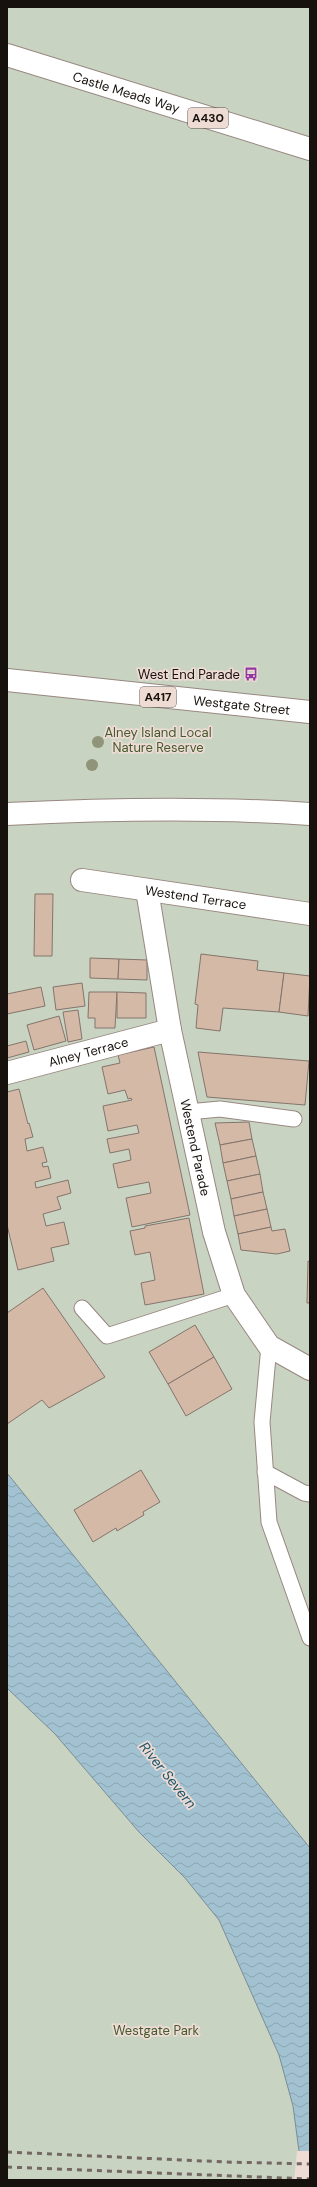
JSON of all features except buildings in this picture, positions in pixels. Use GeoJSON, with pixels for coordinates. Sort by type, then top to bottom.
{"type":"FeatureCollection","features":[{"type":"Feature","properties":{"kind":"street","name":"Castle Meads Way"},"geometry":{"type":"LineString","coordinates":[[7,55],[124,91],[304,150]]}},
{"type":"Feature","properties":{"kind":"street","name":"Westgate Street"},"geometry":{"type":"LineString","coordinates":[[7,680],[310,712]]}},
{"type":"Feature","properties":{"kind":"street"},"geometry":{"type":"LineString","coordinates":[[7,814],[152,810],[263,811],[310,814]]}},
{"type":"Feature","properties":{"kind":"street","name":"Westend Terrace"},"geometry":{"type":"LineString","coordinates":[[82,880],[310,914]]}},
{"type":"Feature","properties":{"kind":"street","name":"Westend Parade"},"geometry":{"type":"LineString","coordinates":[[147,890],[170,1030],[214,1232],[234,1295],[269,1346],[310,1369]]}},
{"type":"Feature","properties":{"kind":"street","name":"Alney Terrace"},"geometry":{"type":"LineString","coordinates":[[7,1073],[170,1030]]}},
{"type":"Feature","properties":{"kind":"lane"},"geometry":{"type":"LineString","coordinates":[[188,1112],[220,1109],[294,1119]]}},
{"type":"Feature","properties":{"kind":"lane"},"geometry":{"type":"LineString","coordinates":[[82,1308],[107,1336],[234,1295]]}},
{"type":"Feature","properties":{"kind":"lane"},"geometry":{"type":"LineString","coordinates":[[269,1346],[262,1422],[269,1522],[310,1638]]}},
{"type":"Feature","properties":{"kind":"lane"},"geometry":{"type":"LineString","coordinates":[[265,1472],[304,1493],[310,1494]]}},
{"type":"Feature","properties":{"kind":"green space","name":"Alney Island Local Nature Reserve"},"geometry":{"type":"Polygon","coordinates":[[[7,7],[310,7],[310,1848],[7,1473],[7,7]]]}},
{"type":"Feature","properties":{"kind":"green space","name":"Westgate Park"},"geometry":{"type":"Polygon","coordinates":[[[7,1591],[288,1931],[310,2180],[7,2180],[7,1591]]]}},
{"type":"Feature","properties":{"kind":"water","name":"River Severn"},"geometry":{"type":"Polygon","coordinates":[[[7,1473],[310,1848],[310,2180],[299,2151],[293,2106],[279,2055],[219,1920],[185,1878],[139,1832],[55,1734],[7,1688],[7,1473]]]}},
{"type":"Feature","properties":{"kind":"pier"},"geometry":{"type":"Polygon","coordinates":[[[297,2151],[310,2151],[310,2180],[294,2180],[297,2151]]]}},
{"type":"Feature","properties":{"kind":"railway"},"geometry":{"type":"LineString","coordinates":[[7,2152],[226,2162],[310,2164]]}},
{"type":"Feature","properties":{"kind":"railway"},"geometry":{"type":"LineString","coordinates":[[7,2167],[310,2179]]}},
{"type":"Feature","properties":{"kind":"place","name":"West End Parade"},"geometry":{"type":"Point","coordinates":[251,674]}}]}
